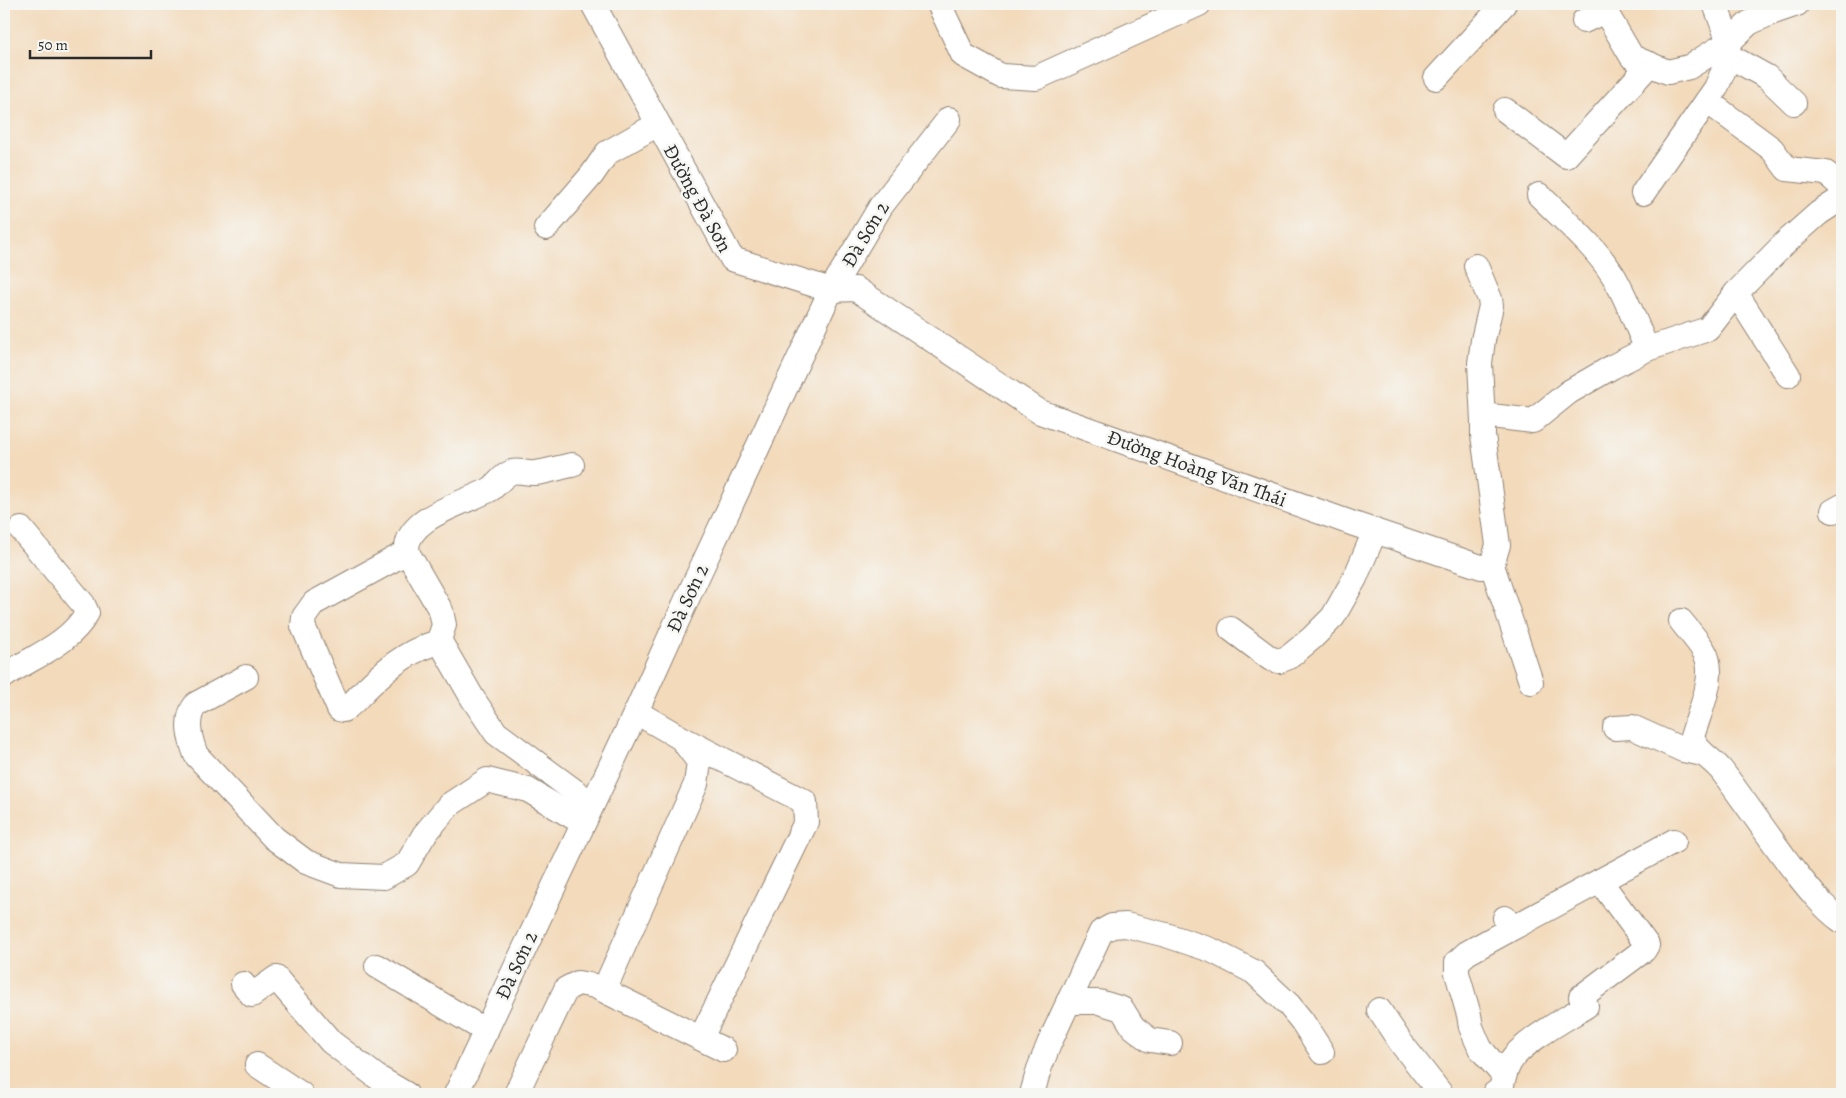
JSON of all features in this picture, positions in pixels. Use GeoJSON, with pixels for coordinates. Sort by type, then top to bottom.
{"type":"FeatureCollection","features":[{"type":"Feature","properties":{"kind":"street","name":"Đường Đà Sơn"},"geometry":{"type":"LineString","coordinates":[[593,4],[732,259],[831,290]]}},
{"type":"Feature","properties":{"kind":"street"},"geometry":{"type":"LineString","coordinates":[[939,4],[963,55],[1000,76],[1036,78],[1199,4]]}},
{"type":"Feature","properties":{"kind":"street"},"geometry":{"type":"LineString","coordinates":[[1436,78],[1504,4]]}},
{"type":"Feature","properties":{"kind":"street"},"geometry":{"type":"LineString","coordinates":[[1643,192],[1716,88],[1722,74],[1728,48],[1715,4]]}},
{"type":"Feature","properties":{"kind":"street"},"geometry":{"type":"LineString","coordinates":[[1584,22],[1605,11],[1632,57],[1668,72],[1688,67],[1728,48],[1749,23],[1797,4]]}},
{"type":"Feature","properties":{"kind":"street"},"geometry":{"type":"LineString","coordinates":[[1728,48],[1767,77],[1794,103]]}},
{"type":"Feature","properties":{"kind":"street"},"geometry":{"type":"LineString","coordinates":[[1505,110],[1566,156],[1650,64]]}},
{"type":"Feature","properties":{"kind":"street"},"geometry":{"type":"LineString","coordinates":[[1707,101],[1772,149],[1787,169],[1826,173],[1842,188]]}},
{"type":"Feature","properties":{"kind":"street","name":"Đà Sơn 2"},"geometry":{"type":"LineString","coordinates":[[456,1094],[636,712],[831,290],[881,206],[948,119]]}},
{"type":"Feature","properties":{"kind":"street","name":"Đường Đà Sơn"},"geometry":{"type":"LineString","coordinates":[[546,228],[591,176],[608,153],[658,124]]}},
{"type":"Feature","properties":{"kind":"street"},"geometry":{"type":"LineString","coordinates":[[1539,195],[1590,247],[1612,274],[1647,349]]}},
{"type":"Feature","properties":{"kind":"street"},"geometry":{"type":"LineString","coordinates":[[1483,421],[1492,416],[1533,421],[1569,392],[1612,367],[1647,349],[1708,330],[1736,293],[1784,243],[1819,213],[1842,198]]}},
{"type":"Feature","properties":{"kind":"street"},"geometry":{"type":"LineString","coordinates":[[1476,266],[1490,299],[1491,306],[1480,363],[1483,435],[1498,545],[1492,565],[1531,682]]}},
{"type":"Feature","properties":{"kind":"street","name":"Đường Hoàng Văn Thái"},"geometry":{"type":"LineString","coordinates":[[831,290],[856,289],[1040,412],[1375,532],[1482,567],[1492,565]]}},
{"type":"Feature","properties":{"kind":"street"},"geometry":{"type":"LineString","coordinates":[[1736,293],[1788,375]]}},
{"type":"Feature","properties":{"kind":"street"},"geometry":{"type":"LineString","coordinates":[[572,465],[534,473],[517,471],[510,473],[491,489],[422,521],[408,537],[406,545],[407,552],[441,611],[444,626],[439,640],[473,699],[496,733],[588,814]]}},
{"type":"Feature","properties":{"kind":"street"},"geometry":{"type":"LineString","coordinates":[[4,676],[72,633],[83,621],[87,613],[83,604],[22,529]]}},
{"type":"Feature","properties":{"kind":"street"},"geometry":{"type":"LineString","coordinates":[[1231,629],[1271,659],[1279,661],[1289,657],[1312,638],[1333,616],[1355,578],[1375,532]]}},
{"type":"Feature","properties":{"kind":"street"},"geometry":{"type":"LineString","coordinates":[[407,552],[314,603],[304,617],[303,626],[339,709],[343,710],[353,703],[390,667],[420,647],[440,642]]}},
{"type":"Feature","properties":{"kind":"street"},"geometry":{"type":"LineString","coordinates":[[1681,621],[1705,652],[1710,666],[1710,680],[1692,737],[1693,742],[1703,754],[1716,762],[1752,814],[1805,884],[1842,921]]}},
{"type":"Feature","properties":{"kind":"street"},"geometry":{"type":"LineString","coordinates":[[246,677],[201,702],[191,711],[189,724],[192,744],[196,755],[274,838],[306,862],[341,875],[384,877],[407,864],[424,835],[449,805],[487,780],[528,790],[588,814]]}},
{"type":"Feature","properties":{"kind":"street"},"geometry":{"type":"LineString","coordinates":[[636,712],[681,738],[805,802],[806,822],[701,1038]]}},
{"type":"Feature","properties":{"kind":"street"},"geometry":{"type":"LineString","coordinates":[[1615,728],[1632,728],[1683,750],[1703,754]]}},
{"type":"Feature","properties":{"kind":"street"},"geometry":{"type":"LineString","coordinates":[[604,990],[696,784],[699,762],[681,738]]}},
{"type":"Feature","properties":{"kind":"street"},"geometry":{"type":"LineString","coordinates":[[1499,1085],[1470,1027],[1469,1015],[1457,973],[1457,962],[1506,925],[1600,880],[1674,840]]}},
{"type":"Feature","properties":{"kind":"street"},"geometry":{"type":"LineString","coordinates":[[1499,1085],[1511,1061],[1535,1038],[1586,1006],[1581,997],[1644,950],[1647,945],[1600,880]]}},
{"type":"Feature","properties":{"kind":"street"},"geometry":{"type":"LineString","coordinates":[[1032,1094],[1039,1070],[1101,932],[1112,926],[1126,925],[1166,935],[1211,950],[1254,972],[1289,1005],[1322,1052]]}},
{"type":"Feature","properties":{"kind":"street"},"geometry":{"type":"LineString","coordinates":[[377,966],[486,1031]]}},
{"type":"Feature","properties":{"kind":"street"},"geometry":{"type":"LineString","coordinates":[[243,984],[252,995],[276,978],[331,1042],[377,1078],[406,1094]]}},
{"type":"Feature","properties":{"kind":"street"},"geometry":{"type":"LineString","coordinates":[[516,1094],[566,989],[578,983],[595,986],[604,990],[724,1050]]}},
{"type":"Feature","properties":{"kind":"street"},"geometry":{"type":"LineString","coordinates":[[1068,1002],[1099,1002],[1122,1009],[1134,1027],[1150,1040],[1170,1043]]}},
{"type":"Feature","properties":{"kind":"street"},"geometry":{"type":"LineString","coordinates":[[1380,1010],[1401,1043],[1441,1094]]}},
{"type":"Feature","properties":{"kind":"street"},"geometry":{"type":"LineString","coordinates":[[257,1064],[301,1094]]}}]}
